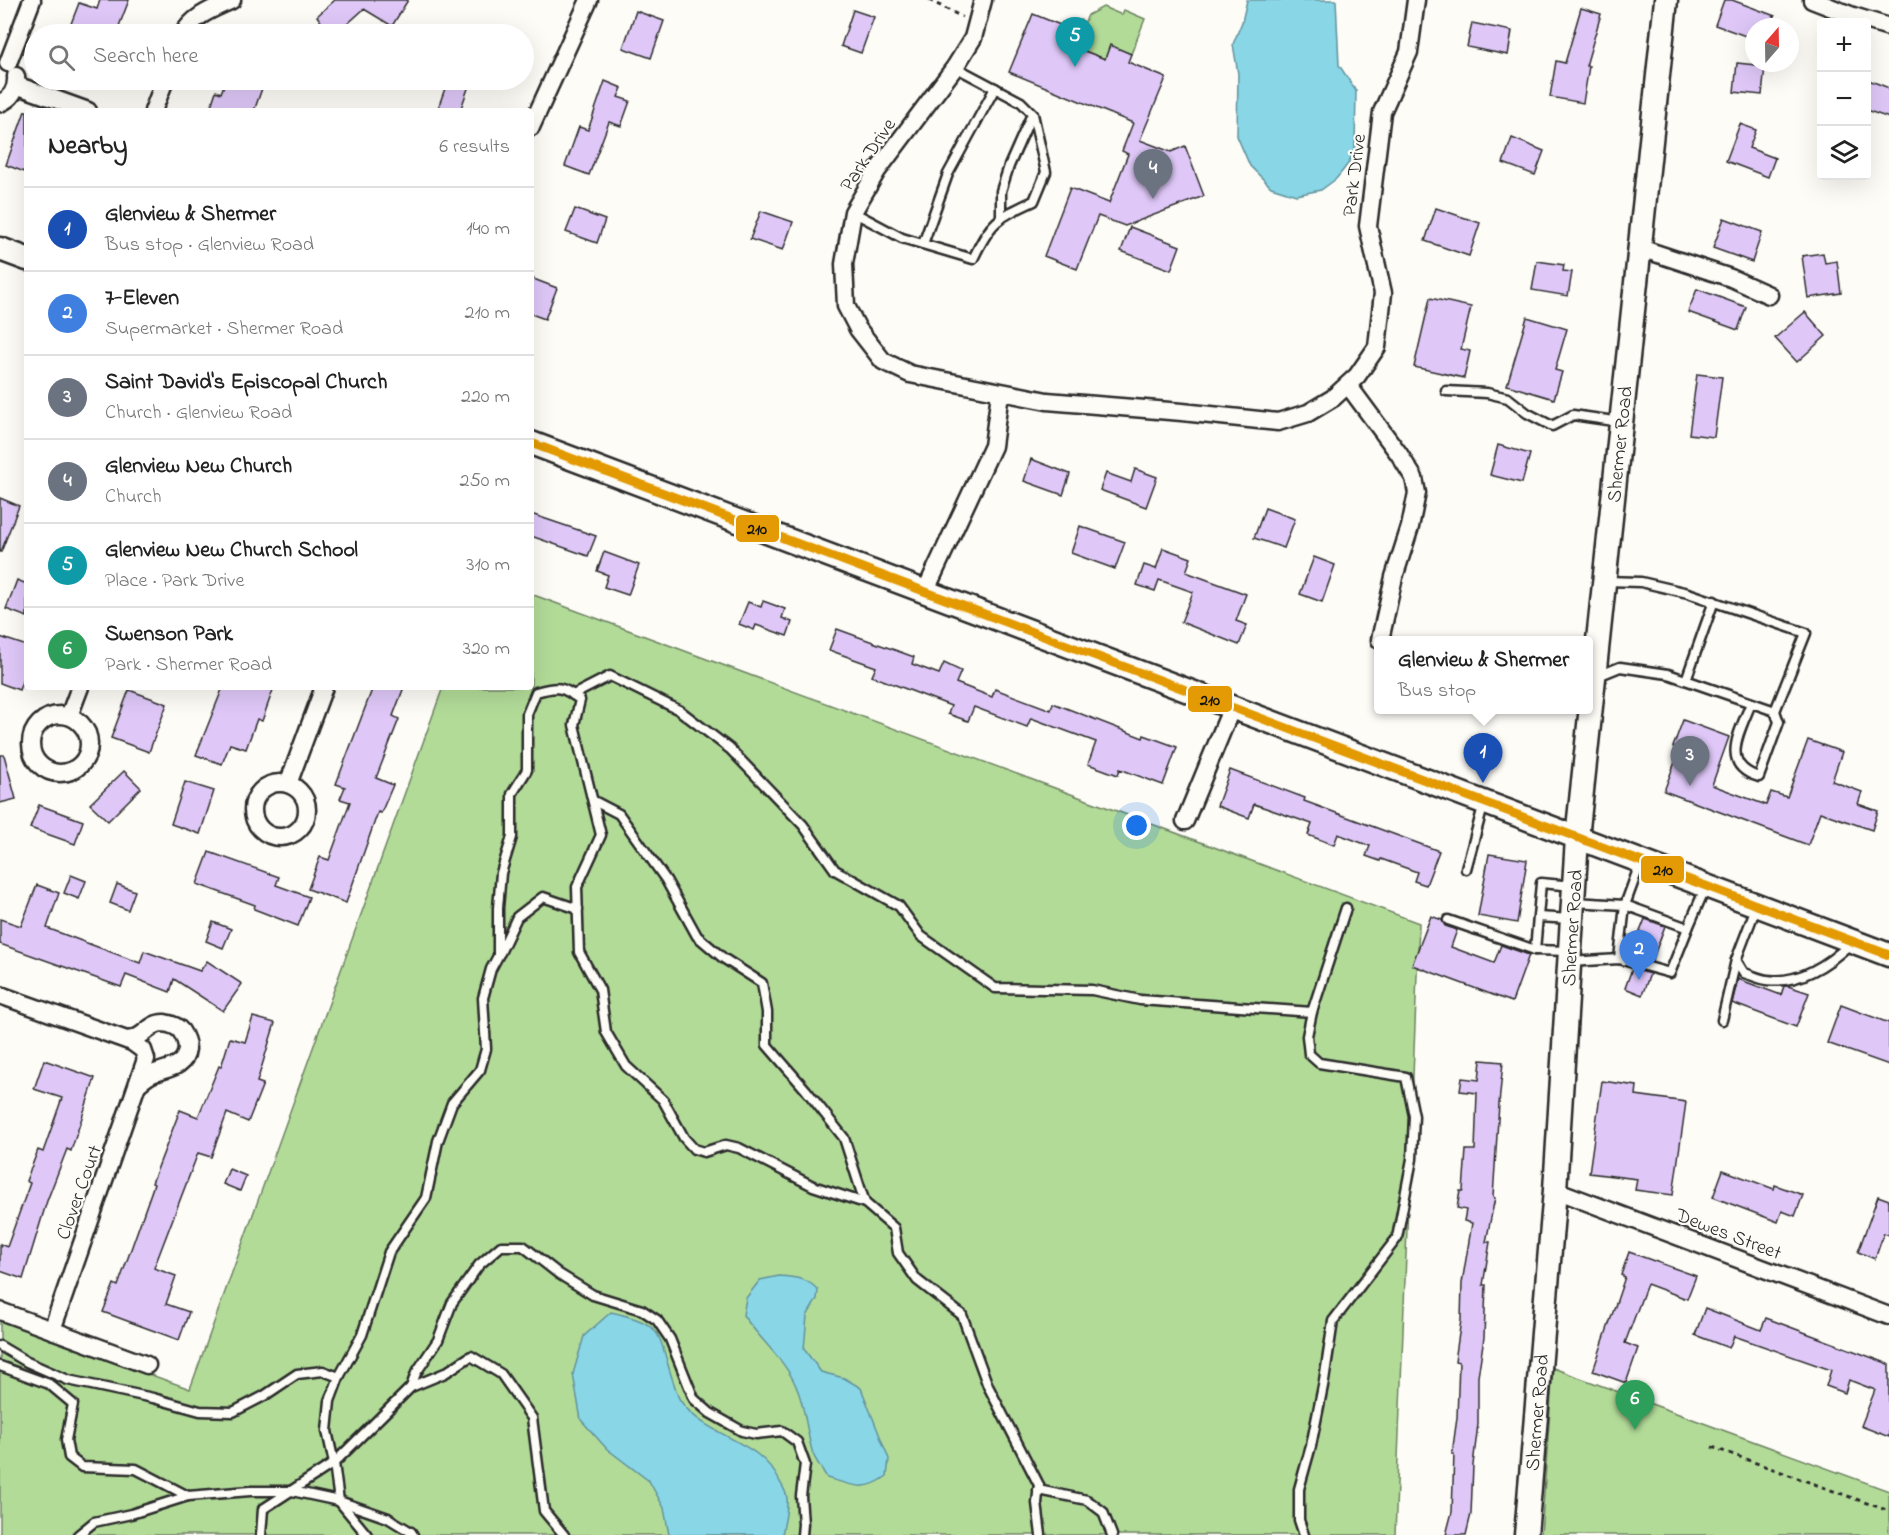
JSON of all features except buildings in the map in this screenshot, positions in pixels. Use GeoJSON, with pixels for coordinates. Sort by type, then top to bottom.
{"type":"FeatureCollection","features":[{"type":"Feature","properties":{"kind":"main road","name":"Shermer Road"},"geometry":{"type":"LineString","coordinates":[[1593,686],[1666,0]]}},
{"type":"Feature","properties":{"kind":"main road"},"geometry":{"type":"LineString","coordinates":[[0,249],[24,258]]}},
{"type":"Feature","properties":{"kind":"main road"},"geometry":{"type":"LineString","coordinates":[[534,444],[1889,955]]}},
{"type":"Feature","properties":{"kind":"main road","name":"Shermer Road"},"geometry":{"type":"LineString","coordinates":[[1526,1535],[1555,1190],[1577,838],[1590,714]]}},
{"type":"Feature","properties":{"kind":"street"},"geometry":{"type":"LineString","coordinates":[[0,103],[9,98],[16,85],[16,77],[4,61],[32,0]]}},
{"type":"Feature","properties":{"kind":"street"},"geometry":{"type":"LineString","coordinates":[[190,24],[202,14],[232,0]]}},
{"type":"Feature","properties":{"kind":"street"},"geometry":{"type":"LineString","coordinates":[[534,120],[589,0]]}},
{"type":"Feature","properties":{"kind":"street","name":"Park Drive"},"geometry":{"type":"LineString","coordinates":[[983,0],[973,38],[955,67],[877,171],[853,212],[844,264],[846,306],[858,329],[883,361],[910,374],[1047,401],[1278,422],[1308,412],[1333,398],[1357,376],[1377,348],[1383,293],[1368,226],[1382,112],[1409,52],[1416,0]]}},
{"type":"Feature","properties":{"kind":"street"},"geometry":{"type":"LineString","coordinates":[[1812,0],[1889,27]]}},
{"type":"Feature","properties":{"kind":"street"},"geometry":{"type":"LineString","coordinates":[[16,85],[24,88]]}},
{"type":"Feature","properties":{"kind":"street"},"geometry":{"type":"LineString","coordinates":[[30,90],[80,108]]}},
{"type":"Feature","properties":{"kind":"street"},"geometry":{"type":"LineString","coordinates":[[154,108],[161,90]]}},
{"type":"Feature","properties":{"kind":"street"},"geometry":{"type":"LineString","coordinates":[[1640,248],[1731,278],[1769,295]]}},
{"type":"Feature","properties":{"kind":"street"},"geometry":{"type":"LineString","coordinates":[[1348,385],[1399,454],[1414,478],[1417,493],[1410,527],[1394,576],[1381,636]]}},
{"type":"Feature","properties":{"kind":"street"},"geometry":{"type":"LineString","coordinates":[[926,592],[993,446],[1000,393]]}},
{"type":"Feature","properties":{"kind":"street"},"geometry":{"type":"LineString","coordinates":[[69,716],[79,690]]}},
{"type":"Feature","properties":{"kind":"street"},"geometry":{"type":"LineString","coordinates":[[288,784],[323,690]]}},
{"type":"Feature","properties":{"kind":"street"},"geometry":{"type":"LineString","coordinates":[[1185,821],[1232,707]]}},
{"type":"Feature","properties":{"kind":"street"},"geometry":{"type":"LineString","coordinates":[[0,995],[127,1040],[143,1050],[146,1059],[141,1076],[169,1069],[182,1061],[187,1047],[186,1039],[177,1027],[162,1023],[149,1029],[139,1039],[127,1040]]}},
{"type":"Feature","properties":{"kind":"street","name":"Clover Court"},"geometry":{"type":"LineString","coordinates":[[51,1330],[141,1076]]}},
{"type":"Feature","properties":{"kind":"street","name":"Dewes Street"},"geometry":{"type":"LineString","coordinates":[[1555,1190],[1889,1316]]}},
{"type":"Feature","properties":{"kind":"street"},"geometry":{"type":"LineString","coordinates":[[0,1311],[147,1365]]}},
{"type":"Feature","properties":{"kind":"lane"},"geometry":{"type":"LineString","coordinates":[[853,212],[902,238],[973,259],[984,235],[1001,216],[1034,201],[1046,172],[1033,114],[1021,102],[955,67]]}},
{"type":"Feature","properties":{"kind":"lane"},"geometry":{"type":"LineString","coordinates":[[923,244],[948,174],[995,88]]}},
{"type":"Feature","properties":{"kind":"lane"},"geometry":{"type":"LineString","coordinates":[[1001,216],[1001,191],[1009,166],[1033,114]]}},
{"type":"Feature","properties":{"kind":"lane"},"geometry":{"type":"LineString","coordinates":[[1446,391],[1487,393],[1508,398],[1527,413],[1552,426],[1573,415],[1622,422]]}},
{"type":"Feature","properties":{"kind":"lane"},"geometry":{"type":"LineString","coordinates":[[1605,581],[1641,582],[1688,592],[1806,633],[1775,711],[1779,722],[1759,777],[1746,773],[1737,762],[1734,749],[1751,703]]}},
{"type":"Feature","properties":{"kind":"lane"},"geometry":{"type":"LineString","coordinates":[[1686,680],[1714,601]]}},
{"type":"Feature","properties":{"kind":"lane"},"geometry":{"type":"LineString","coordinates":[[1594,677],[1620,667],[1668,674],[1775,711]]}},
{"type":"Feature","properties":{"kind":"lane"},"geometry":{"type":"LineString","coordinates":[[573,694],[610,676],[679,710],[730,748],[803,825],[835,870],[899,906],[921,936],[995,988],[1092,990],[1140,1000],[1312,1012]]}},
{"type":"Feature","properties":{"kind":"lane"},"geometry":{"type":"LineString","coordinates":[[498,956],[501,873],[512,837],[512,794],[528,770],[527,714],[536,692],[552,687],[566,689],[580,700],[574,725],[602,835],[577,887],[579,952],[600,990],[606,1032],[626,1066],[663,1100],[684,1138],[694,1149],[705,1152],[726,1145],[739,1148],[813,1186],[865,1203],[894,1228],[898,1253],[917,1280],[962,1315],[988,1386],[1039,1485],[1036,1503],[1041,1535]]}},
{"type":"Feature","properties":{"kind":"lane"},"geometry":{"type":"LineString","coordinates":[[594,801],[619,814],[666,880],[697,936],[723,958],[762,984],[766,1012],[766,1045],[806,1089],[844,1138],[865,1203]]}},
{"type":"Feature","properties":{"kind":"lane"},"geometry":{"type":"LineString","coordinates":[[1466,869],[1484,802]]}},
{"type":"Feature","properties":{"kind":"lane"},"geometry":{"type":"LineString","coordinates":[[1619,959],[1625,905],[1641,861]]}},
{"type":"Feature","properties":{"kind":"lane"},"geometry":{"type":"LineString","coordinates":[[1535,950],[1541,883],[1573,902]]}},
{"type":"Feature","properties":{"kind":"lane"},"geometry":{"type":"LineString","coordinates":[[1448,920],[1535,950],[1570,957],[1619,959],[1670,973],[1706,886]]}},
{"type":"Feature","properties":{"kind":"lane"},"geometry":{"type":"LineString","coordinates":[[367,1535],[339,1501],[327,1431],[330,1401],[339,1377],[362,1335],[389,1252],[426,1198],[438,1141],[452,1103],[480,1070],[486,1049],[483,998],[491,969],[517,917],[543,897],[578,909]]}},
{"type":"Feature","properties":{"kind":"lane"},"geometry":{"type":"LineString","coordinates":[[1538,917],[1573,902],[1625,905],[1688,928]]}},
{"type":"Feature","properties":{"kind":"lane"},"geometry":{"type":"LineString","coordinates":[[1722,1020],[1736,960],[1757,905]]}},
{"type":"Feature","properties":{"kind":"lane"},"geometry":{"type":"LineString","coordinates":[[1304,1535],[1299,1520],[1299,1489],[1311,1446],[1333,1321],[1397,1238],[1412,1160],[1414,1116],[1406,1077],[1319,1063],[1309,1054],[1308,1036],[1312,1012],[1346,908]]}},
{"type":"Feature","properties":{"kind":"lane"},"geometry":{"type":"LineString","coordinates":[[1736,960],[1744,973],[1768,980],[1791,979],[1815,970],[1836,957],[1852,941]]}},
{"type":"Feature","properties":{"kind":"lane"},"geometry":{"type":"LineString","coordinates":[[411,1387],[416,1373],[438,1340],[452,1303],[479,1265],[501,1246],[523,1246],[559,1274],[593,1295],[642,1310],[657,1320],[670,1339],[694,1399],[710,1413],[742,1431],[756,1434],[782,1431],[797,1442],[805,1464],[801,1496],[802,1535]]}},
{"type":"Feature","properties":{"kind":"lane"},"geometry":{"type":"LineString","coordinates":[[0,1346],[27,1362],[68,1380],[153,1398],[200,1411],[233,1412],[264,1396],[297,1374],[323,1371],[339,1377]]}},
{"type":"Feature","properties":{"kind":"lane"},"geometry":{"type":"LineString","coordinates":[[261,1535],[263,1509],[334,1463],[411,1387],[445,1373],[471,1356],[501,1374],[532,1418],[544,1511],[564,1535]]}},
{"type":"Feature","properties":{"kind":"lane"},"geometry":{"type":"LineString","coordinates":[[0,1366],[49,1384],[73,1404],[66,1440],[69,1457],[82,1467],[136,1469],[188,1496]]}},
{"type":"Feature","properties":{"kind":"lane"},"geometry":{"type":"LineString","coordinates":[[1038,1490],[1087,1500],[1103,1512],[1112,1535]]}},
{"type":"Feature","properties":{"kind":"lane"},"geometry":{"type":"LineString","coordinates":[[78,1535],[94,1522],[132,1514],[188,1496],[250,1491],[289,1491],[339,1501],[388,1518],[413,1535]]}},
{"type":"Feature","properties":{"kind":"path"},"geometry":{"type":"LineString","coordinates":[[929,0],[960,16]]}},
{"type":"Feature","properties":{"kind":"path"},"geometry":{"type":"LineString","coordinates":[[1712,1447],[1889,1510]]}},
{"type":"Feature","properties":{"kind":"green space"},"geometry":{"type":"Polygon","coordinates":[[[1103,7],[1122,15],[1124,10],[1145,19],[1131,54],[1110,46],[1105,59],[1069,45],[1080,20],[1085,22],[1088,15],[1103,7]]]}},
{"type":"Feature","properties":{"kind":"green space"},"geometry":{"type":"Polygon","coordinates":[[[534,595],[1419,923],[1395,1535],[0,1535],[0,1320],[190,1389],[442,690],[534,690],[534,595]]]}},
{"type":"Feature","properties":{"kind":"green space"},"geometry":{"type":"Polygon","coordinates":[[[1553,1368],[1889,1491],[1889,1535],[1541,1535],[1553,1368]]]}},
{"type":"Feature","properties":{"kind":"water"},"geometry":{"type":"Polygon","coordinates":[[[1247,0],[1336,0],[1339,65],[1356,91],[1355,148],[1348,164],[1336,179],[1321,190],[1296,195],[1271,187],[1250,166],[1237,136],[1238,74],[1233,44],[1242,22],[1247,0]]]}},
{"type":"Feature","properties":{"kind":"water"},"geometry":{"type":"Polygon","coordinates":[[[779,1276],[800,1279],[810,1283],[818,1290],[817,1299],[807,1316],[804,1349],[821,1372],[844,1378],[861,1388],[889,1459],[887,1476],[879,1481],[858,1486],[827,1478],[813,1454],[802,1403],[791,1376],[743,1315],[746,1298],[760,1280],[779,1276]]]}},
{"type":"Feature","properties":{"kind":"water"},"geometry":{"type":"Polygon","coordinates":[[[611,1312],[628,1316],[650,1326],[660,1340],[679,1398],[691,1413],[746,1447],[771,1467],[787,1497],[782,1535],[669,1535],[664,1508],[649,1481],[607,1449],[581,1420],[573,1374],[584,1336],[611,1312]]]}},
{"type":"Feature","properties":{"kind":"transit line","name":"210"},"geometry":{"type":"LineString","coordinates":[[534,444],[1889,955]]}},
{"type":"Feature","properties":{"kind":"place","name":"Glenview New Church School"},"geometry":{"type":"Point","coordinates":[1075,67]}},
{"type":"Feature","properties":{"kind":"place","name":"Glenview New Church"},"geometry":{"type":"Point","coordinates":[1153,199]}},
{"type":"Feature","properties":{"kind":"place","name":"Glenview & Shermer"},"geometry":{"type":"Point","coordinates":[1483,783]}},
{"type":"Feature","properties":{"kind":"place","name":"Saint David's Episcopal Church"},"geometry":{"type":"Point","coordinates":[1690,786]}},
{"type":"Feature","properties":{"kind":"place","name":"7-Eleven"},"geometry":{"type":"Point","coordinates":[1639,980]}},
{"type":"Feature","properties":{"kind":"place","name":"Swenson Park"},"geometry":{"type":"Point","coordinates":[1635,1430]}}]}
